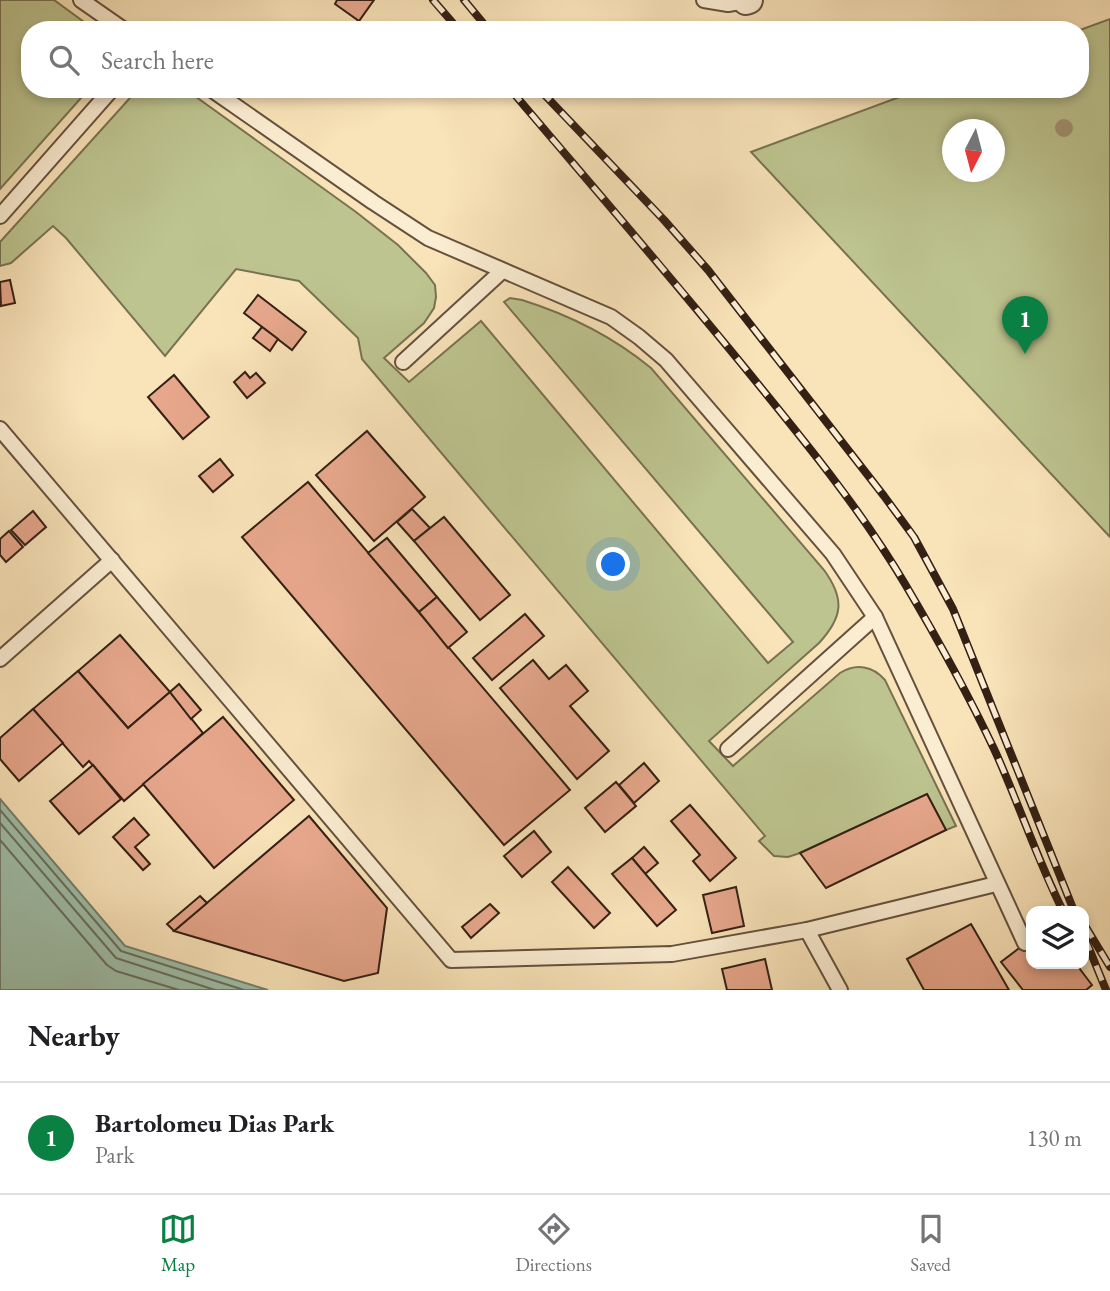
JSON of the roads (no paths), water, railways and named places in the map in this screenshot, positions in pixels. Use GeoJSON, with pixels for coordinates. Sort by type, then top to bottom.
{"type":"FeatureCollection","features":[{"type":"Feature","properties":{"kind":"lane"},"geometry":{"type":"LineString","coordinates":[[81,0],[111,21]]}},
{"type":"Feature","properties":{"kind":"lane"},"geometry":{"type":"LineString","coordinates":[[704,0],[728,4],[747,1]]}},
{"type":"Feature","properties":{"kind":"lane"},"geometry":{"type":"LineString","coordinates":[[0,216],[104,98]]}},
{"type":"Feature","properties":{"kind":"lane"},"geometry":{"type":"LineString","coordinates":[[224,98],[428,238],[611,317],[666,360],[833,554],[875,617],[1025,943]]}},
{"type":"Feature","properties":{"kind":"lane"},"geometry":{"type":"LineString","coordinates":[[403,362],[502,271]]}},
{"type":"Feature","properties":{"kind":"lane"},"geometry":{"type":"LineString","coordinates":[[0,429],[451,960],[672,954],[807,930],[996,884]]}},
{"type":"Feature","properties":{"kind":"lane"},"geometry":{"type":"LineString","coordinates":[[0,659],[112,561]]}},
{"type":"Feature","properties":{"kind":"lane"},"geometry":{"type":"LineString","coordinates":[[728,750],[875,617]]}},
{"type":"Feature","properties":{"kind":"lane"},"geometry":{"type":"LineString","coordinates":[[807,930],[840,990]]}},
{"type":"Feature","properties":{"kind":"water"},"geometry":{"type":"Polygon","coordinates":[[[0,799],[125,946],[268,990],[0,990],[0,799]]]}},
{"type":"Feature","properties":{"kind":"railway"},"geometry":{"type":"LineString","coordinates":[[433,0],[451,21]]}},
{"type":"Feature","properties":{"kind":"railway"},"geometry":{"type":"LineString","coordinates":[[464,0],[482,21]]}},
{"type":"Feature","properties":{"kind":"railway"},"geometry":{"type":"LineString","coordinates":[[518,98],[727,347],[816,457],[872,532],[917,604],[974,708],[1061,906]]}},
{"type":"Feature","properties":{"kind":"railway"},"geometry":{"type":"LineString","coordinates":[[548,98],[708,270],[914,537],[953,609],[1072,906]]}},
{"type":"Feature","properties":{"kind":"railway"},"geometry":{"type":"LineString","coordinates":[[1089,932],[1110,967]]}},
{"type":"Feature","properties":{"kind":"railway"},"geometry":{"type":"LineString","coordinates":[[1089,948],[1106,990]]}},
{"type":"Feature","properties":{"kind":"place","name":"Bartolomeu Dias Park"},"geometry":{"type":"Point","coordinates":[1025,354]}}]}
